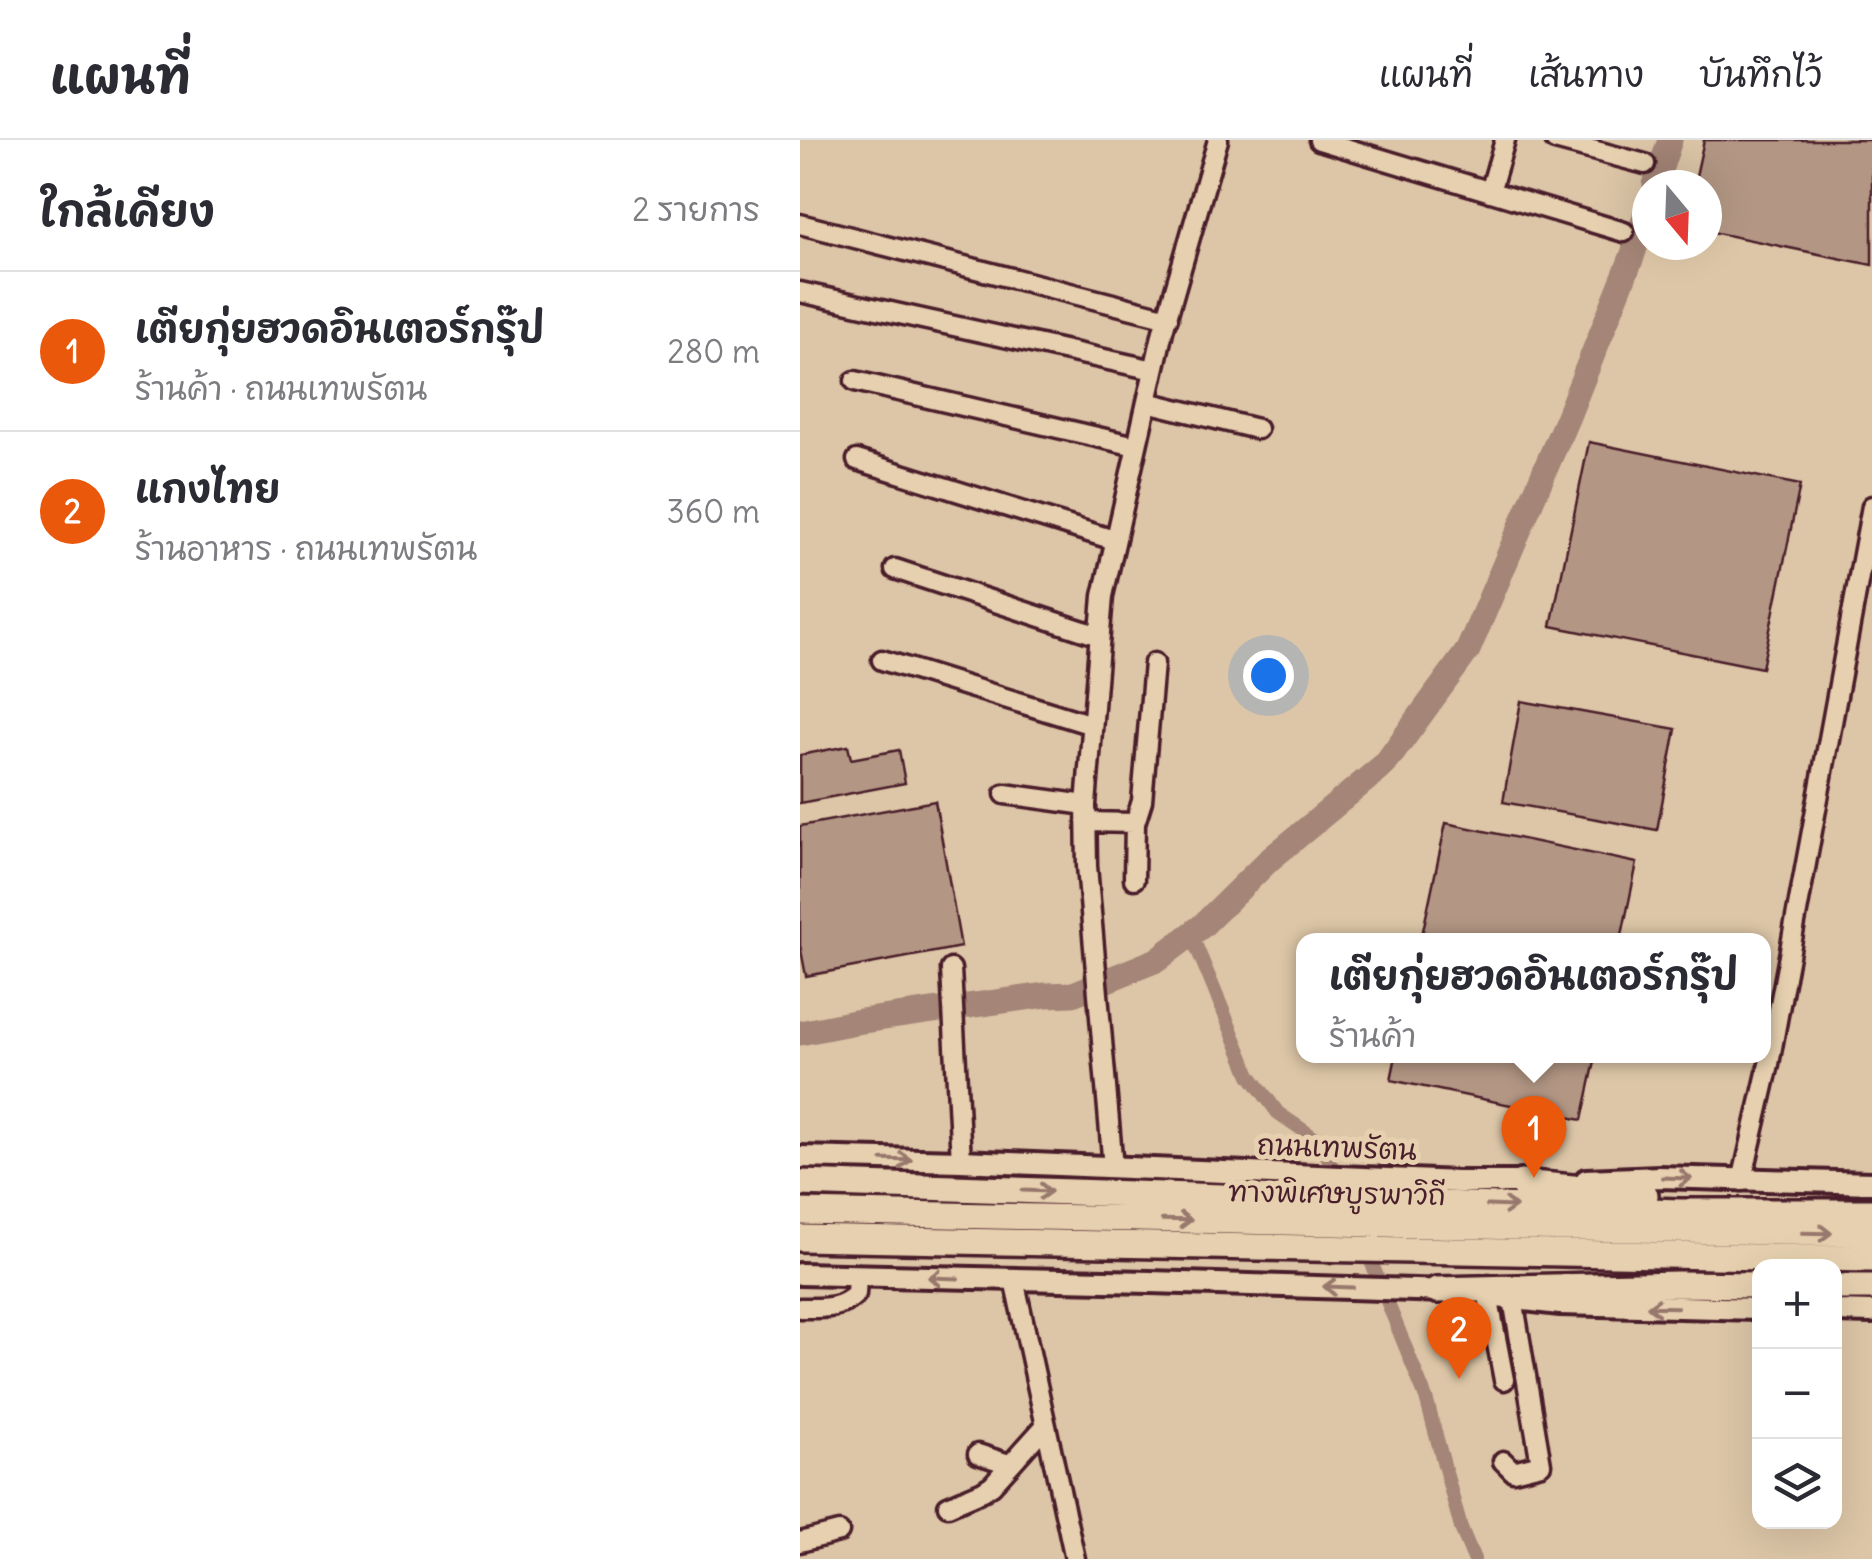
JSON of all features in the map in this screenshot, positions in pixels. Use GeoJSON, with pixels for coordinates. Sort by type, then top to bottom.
{"type":"FeatureCollection","features":[{"type":"Feature","properties":{"kind":"highway","name":"ถนนเทพรัตน"},"geometry":{"type":"LineString","coordinates":[[800,1183],[1660,1211],[1872,1212]]}},
{"type":"Feature","properties":{"kind":"highway"},"geometry":{"type":"LineString","coordinates":[[1521,1183],[1676,1198],[1859,1200]]}},
{"type":"Feature","properties":{"kind":"highway","name":"ทางพิเศษบูรพาวิถี"},"geometry":{"type":"LineString","coordinates":[[800,1212],[1872,1234]]}},
{"type":"Feature","properties":{"kind":"highway","name":"ทางพิเศษบูรพาวิถี"},"geometry":{"type":"LineString","coordinates":[[800,1238],[1872,1259]]}},
{"type":"Feature","properties":{"kind":"highway"},"geometry":{"type":"LineString","coordinates":[[800,1252],[1752,1270]]}},
{"type":"Feature","properties":{"kind":"highway"},"geometry":{"type":"LineString","coordinates":[[1847,1283],[1872,1272]]}},
{"type":"Feature","properties":{"kind":"highway"},"geometry":{"type":"LineString","coordinates":[[1438,1290],[1752,1285]]}},
{"type":"Feature","properties":{"kind":"main road","name":"ถนนเทพรัตน"},"geometry":{"type":"LineString","coordinates":[[800,1157],[1521,1183],[1660,1178],[1872,1183]]}},
{"type":"Feature","properties":{"kind":"main road"},"geometry":{"type":"LineString","coordinates":[[800,1274],[1438,1290],[1560,1304],[1752,1309]]}},
{"type":"Feature","properties":{"kind":"main road"},"geometry":{"type":"LineString","coordinates":[[1842,1311],[1872,1312]]}},
{"type":"Feature","properties":{"kind":"street"},"geometry":{"type":"LineString","coordinates":[[1113,1168],[1086,866],[1086,813],[1102,596],[1154,370],[1218,140]]}},
{"type":"Feature","properties":{"kind":"street"},"geometry":{"type":"LineString","coordinates":[[1319,140],[1363,146],[1490,192],[1624,232]]}},
{"type":"Feature","properties":{"kind":"street"},"geometry":{"type":"LineString","coordinates":[[1490,192],[1505,140]]}},
{"type":"Feature","properties":{"kind":"street"},"geometry":{"type":"LineString","coordinates":[[1556,140],[1645,164]]}},
{"type":"Feature","properties":{"kind":"street"},"geometry":{"type":"LineString","coordinates":[[800,224],[1168,318]]}},
{"type":"Feature","properties":{"kind":"street"},"geometry":{"type":"LineString","coordinates":[[800,292],[1154,370]]}},
{"type":"Feature","properties":{"kind":"street"},"geometry":{"type":"LineString","coordinates":[[856,381],[1136,446]]}},
{"type":"Feature","properties":{"kind":"street"},"geometry":{"type":"LineString","coordinates":[[1147,402],[1257,429]]}},
{"type":"Feature","properties":{"kind":"street"},"geometry":{"type":"LineString","coordinates":[[857,460],[1114,540]]}},
{"type":"Feature","properties":{"kind":"street"},"geometry":{"type":"LineString","coordinates":[[1771,1053],[1872,506]]}},
{"type":"Feature","properties":{"kind":"street"},"geometry":{"type":"LineString","coordinates":[[896,569],[1099,636]]}},
{"type":"Feature","properties":{"kind":"street"},"geometry":{"type":"LineString","coordinates":[[882,660],[1092,725]]}},
{"type":"Feature","properties":{"kind":"street"},"geometry":{"type":"LineString","coordinates":[[1134,879],[1135,823],[1142,801],[1154,663]]}},
{"type":"Feature","properties":{"kind":"street"},"geometry":{"type":"LineString","coordinates":[[1005,794],[1135,823]]}},
{"type":"Feature","properties":{"kind":"street"},"geometry":{"type":"LineString","coordinates":[[951,969],[961,1161]]}},
{"type":"Feature","properties":{"kind":"street"},"geometry":{"type":"LineString","coordinates":[[1742,1181],[1769,1063]]}},
{"type":"Feature","properties":{"kind":"street"},"geometry":{"type":"LineString","coordinates":[[800,1308],[845,1304],[856,1294],[857,1276]]}},
{"type":"Feature","properties":{"kind":"street"},"geometry":{"type":"LineString","coordinates":[[1014,1280],[1075,1559]]}},
{"type":"Feature","properties":{"kind":"street"},"geometry":{"type":"LineString","coordinates":[[1488,1296],[1504,1380]]}},
{"type":"Feature","properties":{"kind":"street"},"geometry":{"type":"LineString","coordinates":[[1503,1461],[1513,1471],[1541,1464],[1513,1299]]}},
{"type":"Feature","properties":{"kind":"street"},"geometry":{"type":"LineString","coordinates":[[948,1506],[992,1485],[1045,1426]]}},
{"type":"Feature","properties":{"kind":"street"},"geometry":{"type":"LineString","coordinates":[[978,1454],[1009,1464]]}},
{"type":"Feature","properties":{"kind":"street"},"geometry":{"type":"LineString","coordinates":[[800,1542],[839,1532]]}},
{"type":"Feature","properties":{"kind":"building"},"geometry":{"type":"Polygon","coordinates":[[[1704,140],[1872,140],[1872,265],[1722,234],[1722,170],[1697,170],[1704,140]]]}},
{"type":"Feature","properties":{"kind":"building"},"geometry":{"type":"Polygon","coordinates":[[[1589,442],[1800,485],[1762,668],[1551,626],[1589,442]]]}},
{"type":"Feature","properties":{"kind":"building"},"geometry":{"type":"Polygon","coordinates":[[[1521,701],[1676,729],[1657,830],[1503,802],[1521,701]]]}},
{"type":"Feature","properties":{"kind":"building"},"geometry":{"type":"Polygon","coordinates":[[[848,746],[851,759],[899,750],[905,783],[800,803],[800,755],[848,746]]]}},
{"type":"Feature","properties":{"kind":"building"},"geometry":{"type":"Polygon","coordinates":[[[935,801],[961,947],[806,976],[800,945],[800,826],[935,801]]]}},
{"type":"Feature","properties":{"kind":"building"},"geometry":{"type":"Polygon","coordinates":[[[1446,823],[1637,863],[1622,933],[1422,933],[1446,823]]]}},
{"type":"Feature","properties":{"kind":"building"},"geometry":{"type":"Polygon","coordinates":[[[1395,1063],[1594,1063],[1582,1120],[1391,1080],[1395,1063]]]}},
{"type":"Feature","properties":{"kind":"waterway"},"geometry":{"type":"LineString","coordinates":[[1660,170],[1670,140]]}},
{"type":"Feature","properties":{"kind":"waterway"},"geometry":{"type":"LineString","coordinates":[[800,1033],[855,1022],[1073,994],[1157,960],[1202,926],[1268,861],[1385,764],[1468,650],[1632,257]]}},
{"type":"Feature","properties":{"kind":"waterway"},"geometry":{"type":"LineString","coordinates":[[1191,934],[1250,1075],[1278,1113],[1322,1143],[1348,1206]]}},
{"type":"Feature","properties":{"kind":"waterway"},"geometry":{"type":"LineString","coordinates":[[1364,1244],[1426,1398],[1461,1528],[1474,1559]]}},
{"type":"Feature","properties":{"kind":"place","name":"เตียกุ่ยฮวดอินเตอร์กรุ๊ป"},"geometry":{"type":"Point","coordinates":[1534,1178]}},
{"type":"Feature","properties":{"kind":"place","name":"แกงไทย"},"geometry":{"type":"Point","coordinates":[1459,1379]}}]}
